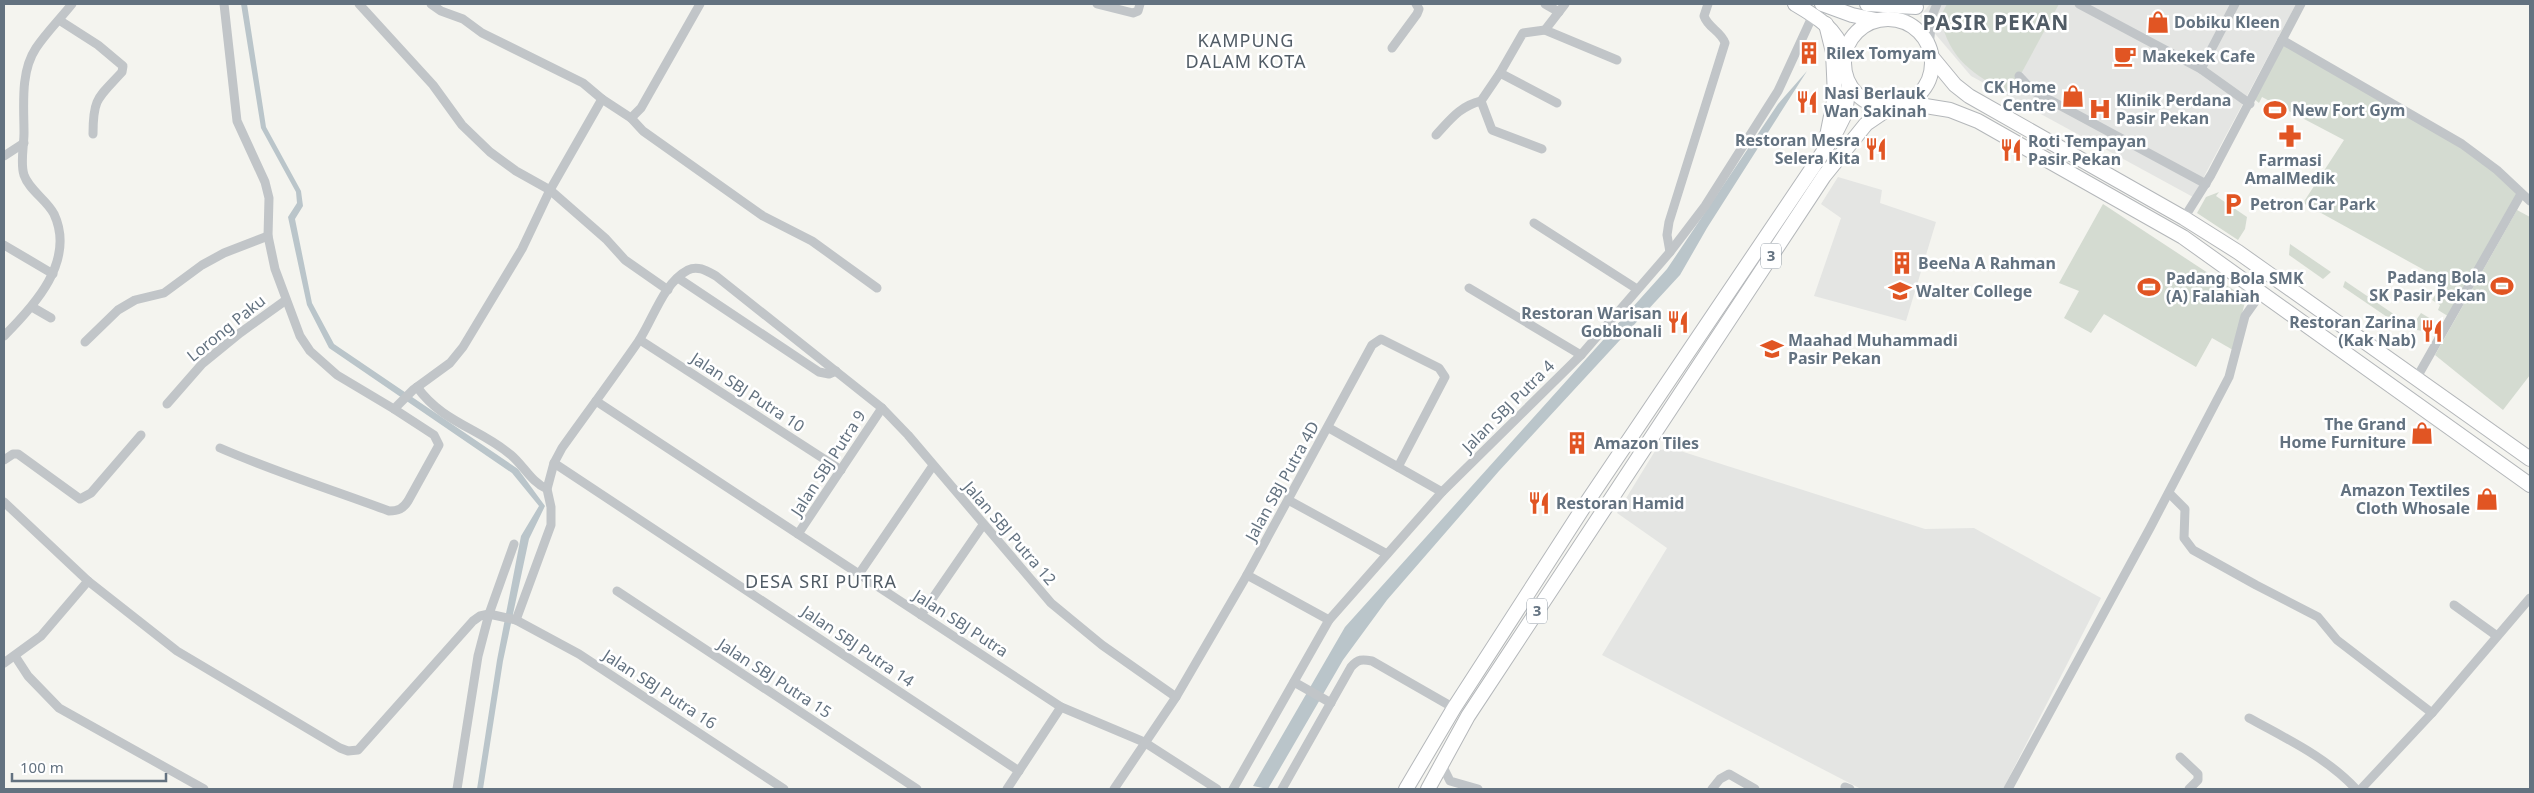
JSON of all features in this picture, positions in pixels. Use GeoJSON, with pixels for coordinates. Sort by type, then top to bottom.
{"type":"FeatureCollection","features":[{"type":"Feature","properties":{"kind":"main road"},"geometry":{"type":"LineString","coordinates":[[1795,4],[1876,20],[1892,19],[1910,25],[1918,31],[1955,85],[1969,96],[2184,218],[2238,252],[2530,459]]}},
{"type":"Feature","properties":{"kind":"main road"},"geometry":{"type":"LineString","coordinates":[[1867,4],[1918,6]]}},
{"type":"Feature","properties":{"kind":"main road"},"geometry":{"type":"LineString","coordinates":[[1818,9],[1826,24],[1840,40],[1844,52],[1843,63],[1849,84],[1856,94],[1866,102],[1878,106],[1891,107],[1907,103],[1915,98],[1927,83],[1932,65],[1930,51]]}},
{"type":"Feature","properties":{"kind":"main road"},"geometry":{"type":"LineString","coordinates":[[1844,52],[1856,32],[1876,20]]}},
{"type":"Feature","properties":{"kind":"main road"},"geometry":{"type":"LineString","coordinates":[[1824,149],[1836,96],[1833,52],[1826,24]]}},
{"type":"Feature","properties":{"kind":"main road","name":"3"},"geometry":{"type":"LineString","coordinates":[[1406,789],[1454,708],[1585,505],[1841,123],[1848,102],[1849,84]]}},
{"type":"Feature","properties":{"kind":"main road"},"geometry":{"type":"LineString","coordinates":[[1907,103],[1950,110],[1978,121],[2183,237],[2530,485]]}},
{"type":"Feature","properties":{"kind":"main road","name":"3"},"geometry":{"type":"LineString","coordinates":[[1428,789],[1468,716],[1824,176],[1866,124],[1891,107]]}},
{"type":"Feature","properties":{"kind":"street"},"geometry":{"type":"LineString","coordinates":[[4,336],[32,307],[53,274],[59,245],[58,227],[54,213],[24,176],[26,72],[35,48],[72,4]]}},
{"type":"Feature","properties":{"kind":"street"},"geometry":{"type":"LineString","coordinates":[[220,448],[268,469],[312,482],[389,511],[396,511],[403,508],[408,501],[439,445],[434,435],[396,406],[337,375],[315,356],[300,336],[286,300],[268,236],[269,198],[265,182],[256,166],[237,121],[224,4]]}},
{"type":"Feature","properties":{"kind":"street"},"geometry":{"type":"LineString","coordinates":[[359,4],[433,85],[462,125],[496,156],[516,171],[550,190],[606,240],[625,260],[668,290]]}},
{"type":"Feature","properties":{"kind":"street"},"geometry":{"type":"LineString","coordinates":[[431,4],[441,11],[463,19],[482,33],[583,83],[602,99],[631,118],[643,131],[763,216],[812,241],[877,288]]}},
{"type":"Feature","properties":{"kind":"street"},"geometry":{"type":"LineString","coordinates":[[631,118],[649,97],[700,4]]}},
{"type":"Feature","properties":{"kind":"street"},"geometry":{"type":"LineString","coordinates":[[1097,4],[1133,13],[1138,11],[1140,4]]}},
{"type":"Feature","properties":{"kind":"street"},"geometry":{"type":"LineString","coordinates":[[1392,48],[1417,14],[1416,4]]}},
{"type":"Feature","properties":{"kind":"street"},"geometry":{"type":"LineString","coordinates":[[1545,4],[1559,12]]}},
{"type":"Feature","properties":{"kind":"street"},"geometry":{"type":"LineString","coordinates":[[1545,30],[1564,4]]}},
{"type":"Feature","properties":{"kind":"street"},"geometry":{"type":"LineString","coordinates":[[1670,252],[1667,235],[1669,222],[1725,44],[1722,34],[1706,23],[1704,16],[1708,4]]}},
{"type":"Feature","properties":{"kind":"street"},"geometry":{"type":"LineString","coordinates":[[1930,51],[1932,16],[1937,4]]}},
{"type":"Feature","properties":{"kind":"street"},"geometry":{"type":"LineString","coordinates":[[2079,4],[2201,68],[2250,104]]}},
{"type":"Feature","properties":{"kind":"street"},"geometry":{"type":"LineString","coordinates":[[2201,68],[2235,4]]}},
{"type":"Feature","properties":{"kind":"street"},"geometry":{"type":"LineString","coordinates":[[2184,218],[2206,184],[2250,104],[2301,4]]}},
{"type":"Feature","properties":{"kind":"street"},"geometry":{"type":"LineString","coordinates":[[1892,19],[1918,6]]}},
{"type":"Feature","properties":{"kind":"street","name":"Jalan SBJ Putra 4"},"geometry":{"type":"LineString","coordinates":[[1233,789],[1296,684],[1329,620],[1442,492],[1581,355],[1670,252],[1705,206],[1778,91],[1818,9]]}},
{"type":"Feature","properties":{"kind":"street"},"geometry":{"type":"LineString","coordinates":[[59,20],[98,45],[122,66],[122,72],[100,96],[93,110],[93,134]]}},
{"type":"Feature","properties":{"kind":"street"},"geometry":{"type":"LineString","coordinates":[[1436,135],[1459,110],[1468,104],[1481,101],[1523,33],[1545,30],[1616,60]]}},
{"type":"Feature","properties":{"kind":"street"},"geometry":{"type":"LineString","coordinates":[[2282,40],[2462,144],[2497,170],[2530,201]]}},
{"type":"Feature","properties":{"kind":"street"},"geometry":{"type":"LineString","coordinates":[[1500,73],[1557,103]]}},
{"type":"Feature","properties":{"kind":"street"},"geometry":{"type":"LineString","coordinates":[[2019,76],[2033,91],[2206,184]]}},
{"type":"Feature","properties":{"kind":"street"},"geometry":{"type":"LineString","coordinates":[[396,406],[450,363],[463,347],[522,249],[550,190],[602,99]]}},
{"type":"Feature","properties":{"kind":"street"},"geometry":{"type":"LineString","coordinates":[[1481,101],[1492,130],[1542,149]]}},
{"type":"Feature","properties":{"kind":"street"},"geometry":{"type":"LineString","coordinates":[[4,156],[24,143]]}},
{"type":"Feature","properties":{"kind":"street"},"geometry":{"type":"LineString","coordinates":[[2416,379],[2521,194]]}},
{"type":"Feature","properties":{"kind":"street"},"geometry":{"type":"LineString","coordinates":[[1534,223],[1637,289]]}},
{"type":"Feature","properties":{"kind":"street"},"geometry":{"type":"LineString","coordinates":[[85,342],[118,310],[134,300],[164,293],[202,265],[224,253],[268,236]]}},
{"type":"Feature","properties":{"kind":"street"},"geometry":{"type":"LineString","coordinates":[[4,245],[53,274]]}},
{"type":"Feature","properties":{"kind":"street","name":"Jalan SBJ Putra 12"},"geometry":{"type":"LineString","coordinates":[[547,489],[554,464],[562,448],[640,340],[668,290],[686,271],[694,268],[702,269],[716,276],[882,408],[908,435],[932,467],[1051,603],[1072,622],[1176,698]]}},
{"type":"Feature","properties":{"kind":"street"},"geometry":{"type":"LineString","coordinates":[[678,278],[819,372],[829,374],[836,371]]}},
{"type":"Feature","properties":{"kind":"street"},"geometry":{"type":"LineString","coordinates":[[1469,288],[1581,355]]}},
{"type":"Feature","properties":{"kind":"street"},"geometry":{"type":"LineString","coordinates":[[2008,789],[2169,493],[2229,378],[2244,316],[2262,292]]}},
{"type":"Feature","properties":{"kind":"street","name":"Lorong Paku"},"geometry":{"type":"LineString","coordinates":[[167,404],[202,364],[240,333],[286,300]]}},
{"type":"Feature","properties":{"kind":"street"},"geometry":{"type":"LineString","coordinates":[[32,307],[51,318]]}},
{"type":"Feature","properties":{"kind":"street","name":"Jalan SBJ Putra 10"},"geometry":{"type":"LineString","coordinates":[[640,340],[840,470]]}},
{"type":"Feature","properties":{"kind":"street","name":"Jalan SBJ Putra 4D"},"geometry":{"type":"LineString","coordinates":[[1114,789],[1144,742],[1176,698],[1290,501],[1376,341],[1387,340],[1443,372],[1444,382],[1398,467]]}},
{"type":"Feature","properties":{"kind":"street"},"geometry":{"type":"LineString","coordinates":[[415,389],[434,408],[499,446],[512,456],[538,485],[547,489],[551,508],[551,525],[514,619]]}},
{"type":"Feature","properties":{"kind":"street","name":"Jalan SBJ Putra"},"geometry":{"type":"LineString","coordinates":[[596,401],[1061,707],[1144,742],[1217,789]]}},
{"type":"Feature","properties":{"kind":"street","name":"Jalan SBJ Putra 9"},"geometry":{"type":"LineString","coordinates":[[798,534],[882,408]]}},
{"type":"Feature","properties":{"kind":"street"},"geometry":{"type":"LineString","coordinates":[[1328,428],[1442,492]]}},
{"type":"Feature","properties":{"kind":"street"},"geometry":{"type":"LineString","coordinates":[[4,460],[13,454],[18,454],[80,499],[91,493],[141,435]]}},
{"type":"Feature","properties":{"kind":"street","name":"Jalan SBJ Putra 14"},"geometry":{"type":"LineString","coordinates":[[554,464],[1020,771]]}},
{"type":"Feature","properties":{"kind":"street"},"geometry":{"type":"LineString","coordinates":[[858,574],[932,467]]}},
{"type":"Feature","properties":{"kind":"street"},"geometry":{"type":"LineString","coordinates":[[2169,493],[2185,509],[2184,538],[2193,550],[2256,586],[2318,617],[2337,640],[2432,712]]}},
{"type":"Feature","properties":{"kind":"street"},"geometry":{"type":"LineString","coordinates":[[1290,501],[1387,554]]}},
{"type":"Feature","properties":{"kind":"street"},"geometry":{"type":"LineString","coordinates":[[4,502],[88,581],[195,663],[348,751],[358,750],[473,621],[480,616],[489,614]]}},
{"type":"Feature","properties":{"kind":"street"},"geometry":{"type":"LineString","coordinates":[[921,615],[983,525]]}},
{"type":"Feature","properties":{"kind":"street"},"geometry":{"type":"LineString","coordinates":[[457,789],[473,680],[489,614],[514,544]]}},
{"type":"Feature","properties":{"kind":"street"},"geometry":{"type":"LineString","coordinates":[[1247,575],[1329,620]]}},
{"type":"Feature","properties":{"kind":"street"},"geometry":{"type":"LineString","coordinates":[[4,663],[41,636],[88,581]]}},
{"type":"Feature","properties":{"kind":"street","name":"Jalan SBJ Putra 15"},"geometry":{"type":"LineString","coordinates":[[617,591],[917,789]]}},
{"type":"Feature","properties":{"kind":"street"},"geometry":{"type":"LineString","coordinates":[[2361,789],[2432,712],[2530,598]]}},
{"type":"Feature","properties":{"kind":"street"},"geometry":{"type":"LineString","coordinates":[[2454,604],[2497,636]]}},
{"type":"Feature","properties":{"kind":"street"},"geometry":{"type":"LineString","coordinates":[[2522,607],[2530,614]]}},
{"type":"Feature","properties":{"kind":"street","name":"Jalan SBJ Putra 16"},"geometry":{"type":"LineString","coordinates":[[489,614],[514,619],[579,654],[784,789]]}},
{"type":"Feature","properties":{"kind":"street"},"geometry":{"type":"LineString","coordinates":[[15,656],[28,676],[59,708],[204,789]]}},
{"type":"Feature","properties":{"kind":"street"},"geometry":{"type":"LineString","coordinates":[[1282,789],[1329,702],[1356,661],[1363,659],[1372,661],[1454,708]]}},
{"type":"Feature","properties":{"kind":"street"},"geometry":{"type":"LineString","coordinates":[[1296,684],[1329,702]]}},
{"type":"Feature","properties":{"kind":"street"},"geometry":{"type":"LineString","coordinates":[[1007,789],[1061,707]]}},
{"type":"Feature","properties":{"kind":"street"},"geometry":{"type":"LineString","coordinates":[[2249,718],[2322,758],[2340,771],[2356,789]]}},
{"type":"Feature","properties":{"kind":"street"},"geometry":{"type":"LineString","coordinates":[[2180,757],[2198,774],[2198,780],[2189,789]]}},
{"type":"Feature","properties":{"kind":"street"},"geometry":{"type":"LineString","coordinates":[[1442,765],[1450,781],[1478,789]]}},
{"type":"Feature","properties":{"kind":"street"},"geometry":{"type":"LineString","coordinates":[[1712,789],[1720,779],[1729,774],[1755,789]]}},
{"type":"Feature","properties":{"kind":"shaded area"},"geometry":{"type":"Polygon","coordinates":[[[241,4],[247,4],[266,127],[301,191],[303,206],[295,219],[312,303],[334,344],[518,469],[545,506],[529,539],[503,661],[483,789],[477,789],[497,660],[521,536],[539,506],[512,473],[329,348],[307,305],[288,217],[297,203],[296,192],[261,128],[241,4]]]}},
{"type":"Feature","properties":{"kind":"shaded area"},"geometry":{"type":"Polygon","coordinates":[[[1930,4],[2296,4],[2193,197],[1971,76],[1920,16],[1930,4]]]}},
{"type":"Feature","properties":{"kind":"shaded area"},"geometry":{"type":"Polygon","coordinates":[[[1947,4],[2059,4],[2010,94],[1974,72],[1950,45],[1940,17],[1947,4]]]}},
{"type":"Feature","properties":{"kind":"shaded area"},"geometry":{"type":"Polygon","coordinates":[[[2282,40],[2462,144],[2521,194],[2451,318],[2438,310],[2440,305],[2432,300],[2444,281],[2303,203],[2344,140],[2262,97],[2259,103],[2253,98],[2282,40]]]}},
{"type":"Feature","properties":{"kind":"shaded area"},"geometry":{"type":"Polygon","coordinates":[[[1807,71],[1707,228],[1680,275],[1499,471],[1387,600],[1343,660],[1268,789],[1253,786],[1345,627],[1667,269],[1778,104],[1807,71]]]}},
{"type":"Feature","properties":{"kind":"shaded area"},"geometry":{"type":"Polygon","coordinates":[[[1838,177],[1882,190],[1880,203],[1936,222],[1906,321],[1814,296],[1841,218],[1821,204],[1838,177]]]}},
{"type":"Feature","properties":{"kind":"shaded area"},"geometry":{"type":"Polygon","coordinates":[[[2219,192],[2216,196],[2247,217],[2245,229],[2238,240],[2197,213],[2206,197],[2219,192]]]}},
{"type":"Feature","properties":{"kind":"shaded area","name":"Padang Bola SMK (A) Falahiah"},"geometry":{"type":"Polygon","coordinates":[[[2103,204],[2246,298],[2233,350],[2212,338],[2196,367],[2104,314],[2091,333],[2064,318],[2079,291],[2059,283],[2103,204]]]}},
{"type":"Feature","properties":{"kind":"shaded area","name":"Padang Bola SK Pasir Pekan"},"geometry":{"type":"Polygon","coordinates":[[[2517,210],[2530,217],[2530,375],[2503,410],[2435,355],[2517,210]]]}},
{"type":"Feature","properties":{"kind":"shaded area"},"geometry":{"type":"Polygon","coordinates":[[[2290,244],[2331,272],[2323,279],[2289,255],[2290,244]]]}},
{"type":"Feature","properties":{"kind":"shaded area"},"geometry":{"type":"Polygon","coordinates":[[[2345,281],[2398,317],[2393,321],[2343,287],[2345,281]]]}},
{"type":"Feature","properties":{"kind":"shaded area"},"geometry":{"type":"Polygon","coordinates":[[[2421,313],[2431,319],[2423,331],[2410,329],[2421,313]]]}},
{"type":"Feature","properties":{"kind":"shaded area"},"geometry":{"type":"Polygon","coordinates":[[[1671,448],[1925,529],[1974,528],[2101,598],[2003,789],[1861,789],[1602,655],[1667,548],[1617,513],[1655,451],[1671,448]]]}},
{"type":"Feature","properties":{"kind":"place","name":"Dobiku Kleen"},"geometry":{"type":"Point","coordinates":[2158,22]}},
{"type":"Feature","properties":{"kind":"place","name":"Rilex Tomyam"},"geometry":{"type":"Point","coordinates":[1809,53]}},
{"type":"Feature","properties":{"kind":"place","name":"Makekek Cafe"},"geometry":{"type":"Point","coordinates":[2125,56]}},
{"type":"Feature","properties":{"kind":"place","name":"CK Home Centre"},"geometry":{"type":"Point","coordinates":[2073,96]}},
{"type":"Feature","properties":{"kind":"place","name":"Nasi Berlauk Wan Sakinah"},"geometry":{"type":"Point","coordinates":[1807,102]}},
{"type":"Feature","properties":{"kind":"place","name":"Klinik Perdana Pasir Pekan"},"geometry":{"type":"Point","coordinates":[2100,109]}},
{"type":"Feature","properties":{"kind":"place","name":"New Fort Gym"},"geometry":{"type":"Point","coordinates":[2275,110]}},
{"type":"Feature","properties":{"kind":"place","name":"Farmasi AmalMedik"},"geometry":{"type":"Point","coordinates":[2290,136]}},
{"type":"Feature","properties":{"kind":"place","name":"Restoran Mesra Selera Kita"},"geometry":{"type":"Point","coordinates":[1876,149]}},
{"type":"Feature","properties":{"kind":"place","name":"Roti Tempayan Pasir Pekan"},"geometry":{"type":"Point","coordinates":[2011,150]}},
{"type":"Feature","properties":{"kind":"place","name":"Petron Car Park"},"geometry":{"type":"Point","coordinates":[2233,204]}},
{"type":"Feature","properties":{"kind":"place","name":"BeeNa A Rahman"},"geometry":{"type":"Point","coordinates":[1902,263]}},
{"type":"Feature","properties":{"kind":"place","name":"Padang Bola SK Pasir Pekan"},"geometry":{"type":"Point","coordinates":[2502,286]}},
{"type":"Feature","properties":{"kind":"place","name":"Padang Bola SMK (A) Falahiah"},"geometry":{"type":"Point","coordinates":[2149,287]}},
{"type":"Feature","properties":{"kind":"place","name":"Walter College"},"geometry":{"type":"Point","coordinates":[1900,291]}},
{"type":"Feature","properties":{"kind":"place","name":"Restoran Warisan Gobbonali"},"geometry":{"type":"Point","coordinates":[1678,322]}},
{"type":"Feature","properties":{"kind":"place","name":"Restoran Zarina (Kak Nab)"},"geometry":{"type":"Point","coordinates":[2432,331]}},
{"type":"Feature","properties":{"kind":"place","name":"Maahad Muhammadi Pasir Pekan"},"geometry":{"type":"Point","coordinates":[1772,349]}},
{"type":"Feature","properties":{"kind":"place","name":"The Grand Home Furniture"},"geometry":{"type":"Point","coordinates":[2422,433]}},
{"type":"Feature","properties":{"kind":"place","name":"Amazon Tiles"},"geometry":{"type":"Point","coordinates":[1577,443]}},
{"type":"Feature","properties":{"kind":"place","name":"Amazon Textiles Cloth Whosale"},"geometry":{"type":"Point","coordinates":[2487,499]}},
{"type":"Feature","properties":{"kind":"place","name":"Restoran Hamid"},"geometry":{"type":"Point","coordinates":[1539,503]}},
{"type":"Feature","properties":{"kind":"district","name":"PASIR PEKAN"},"geometry":{"type":"Point","coordinates":[1996,23]}},
{"type":"Feature","properties":{"kind":"district","name":"KAMPUNG DALAM KOTA"},"geometry":{"type":"Point","coordinates":[1246,51]}},
{"type":"Feature","properties":{"kind":"district","name":"DESA SRI PUTRA"},"geometry":{"type":"Point","coordinates":[821,582]}}]}
